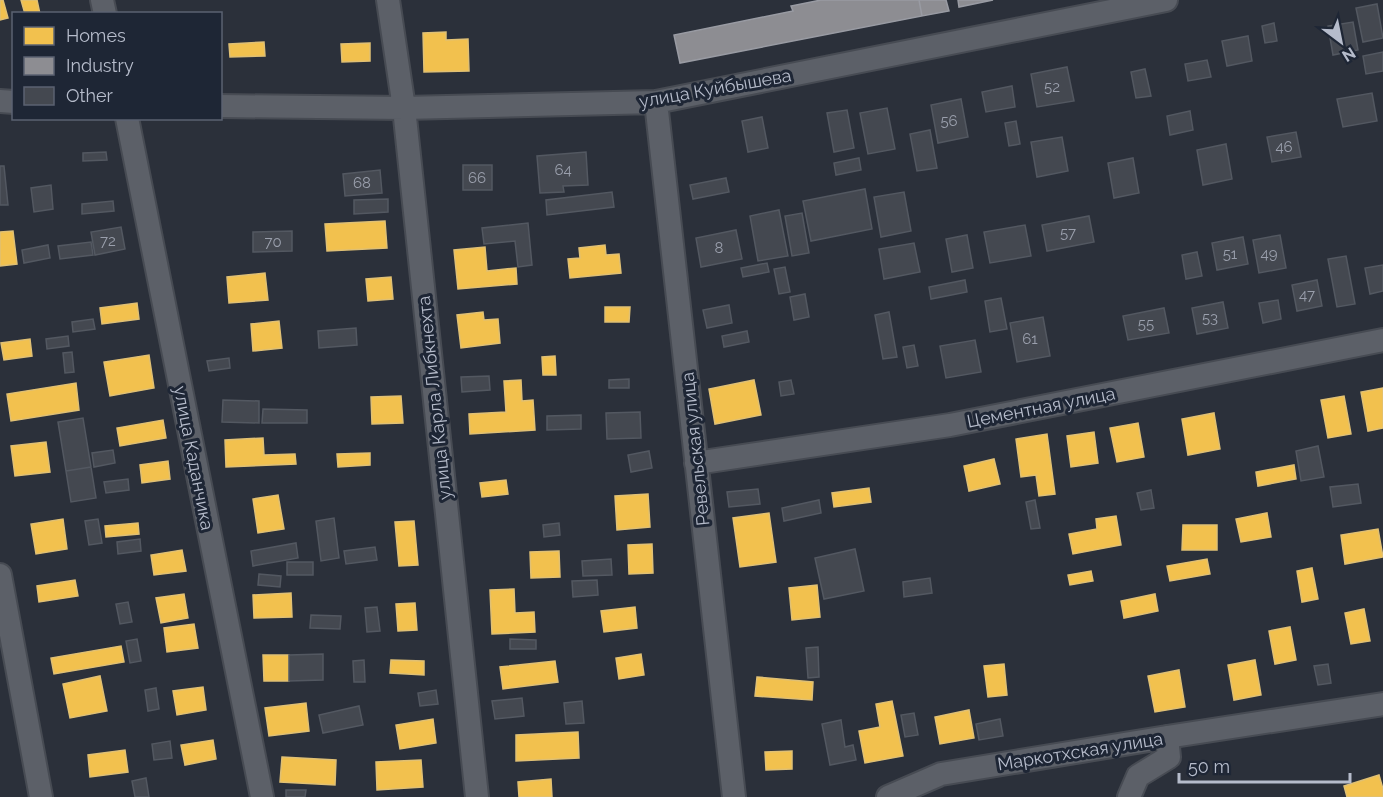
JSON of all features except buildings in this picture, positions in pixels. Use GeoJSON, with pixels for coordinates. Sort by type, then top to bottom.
{"type":"FeatureCollection","features":[{"type":"Feature","properties":{"kind":"street","name":"улица Карла Либкнехта"},"geometry":{"type":"LineString","coordinates":[[388,0],[404,108],[477,797]]}},
{"type":"Feature","properties":{"kind":"street","name":"улица Куйбышева"},"geometry":{"type":"LineString","coordinates":[[222,106],[404,108],[656,102],[1166,0]]}},
{"type":"Feature","properties":{"kind":"street","name":"Ревельская улица"},"geometry":{"type":"LineString","coordinates":[[656,102],[734,797]]}},
{"type":"Feature","properties":{"kind":"street","name":"улица Каданчика"},"geometry":{"type":"LineString","coordinates":[[127,120],[262,797]]}},
{"type":"Feature","properties":{"kind":"street","name":"Цементная улица"},"geometry":{"type":"LineString","coordinates":[[696,463],[950,425],[1383,340]]}},
{"type":"Feature","properties":{"kind":"street"},"geometry":{"type":"LineString","coordinates":[[0,575],[41,797]]}},
{"type":"Feature","properties":{"kind":"street","name":"Маркотхская улица"},"geometry":{"type":"LineString","coordinates":[[888,797],[941,774],[1383,704]]}},
{"type":"Feature","properties":{"kind":"street"},"geometry":{"type":"LineString","coordinates":[[1129,797],[1138,776],[1169,757],[1167,737]]}}]}
